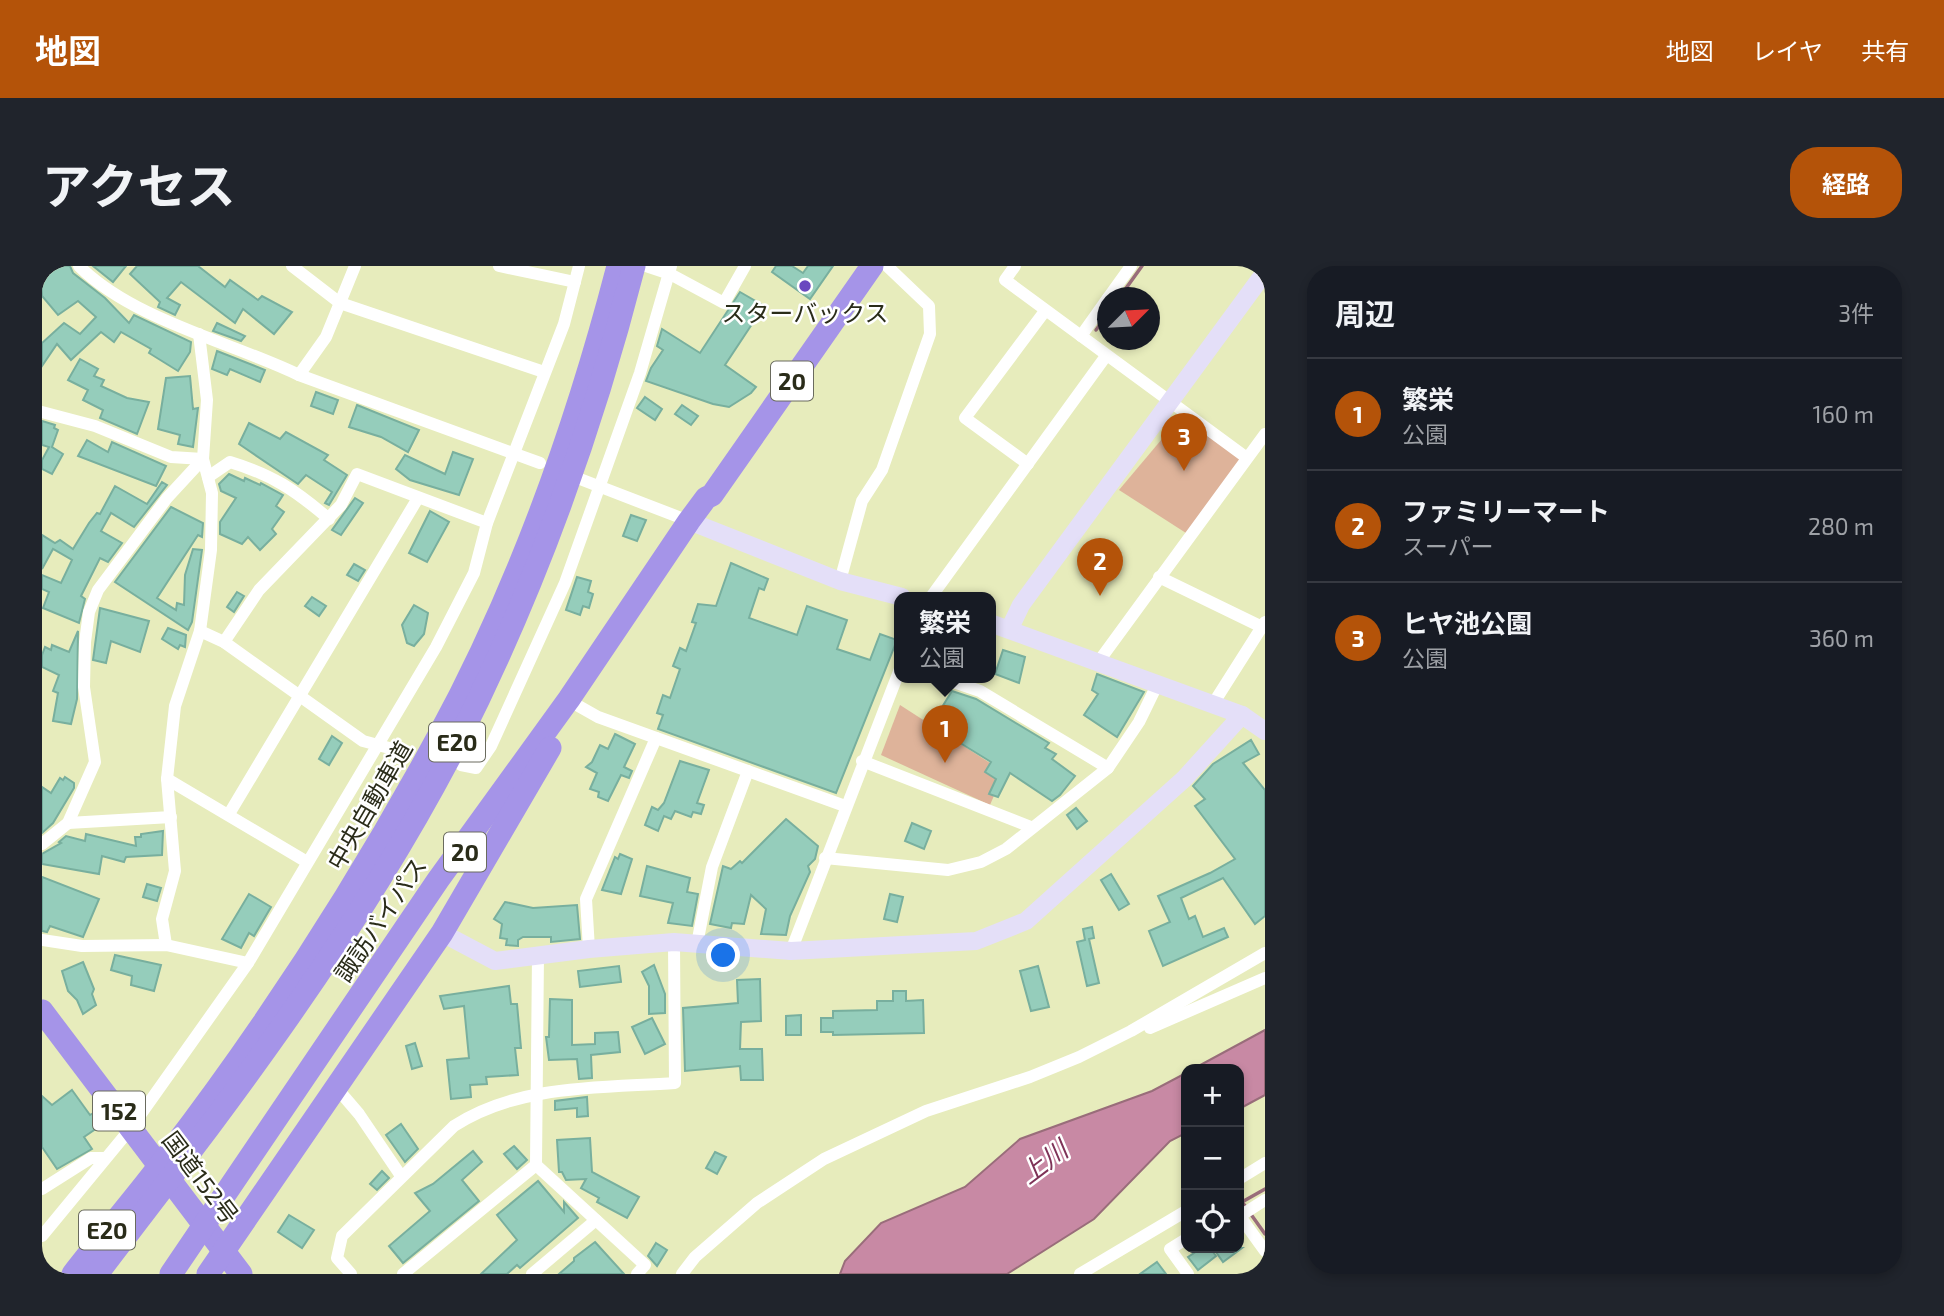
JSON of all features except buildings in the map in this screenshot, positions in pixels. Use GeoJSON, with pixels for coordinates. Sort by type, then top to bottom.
{"type":"FeatureCollection","features":[{"type":"Feature","properties":{"kind":"highway","name":"中央自動車道"},"geometry":{"type":"LineString","coordinates":[[173,1162],[365,865],[440,734],[533,529],[571,426],[618,266]]}},
{"type":"Feature","properties":{"kind":"highway","name":"中央自動車道"},"geometry":{"type":"LineString","coordinates":[[97,1274],[147,1197],[340,940],[416,817],[456,743],[498,657],[588,430],[634,266]]}},
{"type":"Feature","properties":{"kind":"highway","name":"諏訪バイパス"},"geometry":{"type":"LineString","coordinates":[[171,1274],[193,1247],[442,883],[571,710],[706,498],[712,495],[872,266]]}},
{"type":"Feature","properties":{"kind":"highway","name":"諏訪バイパス"},"geometry":{"type":"LineString","coordinates":[[219,1209],[438,880],[693,522]]}},
{"type":"Feature","properties":{"kind":"highway","name":"20"},"geometry":{"type":"LineString","coordinates":[[208,1274],[225,1253],[335,1086],[442,933],[568,720],[571,710]]}},
{"type":"Feature","properties":{"kind":"highway","name":"20"},"geometry":{"type":"LineString","coordinates":[[154,1274],[193,1213],[434,864],[538,741]]}},
{"type":"Feature","properties":{"kind":"highway","name":"国道152号"},"geometry":{"type":"LineString","coordinates":[[42,1011],[241,1274]]}},
{"type":"Feature","properties":{"kind":"highway","name":"中央自動車道"},"geometry":{"type":"LineString","coordinates":[[74,1274],[147,1197]]}},
{"type":"Feature","properties":{"kind":"highway","name":"諏訪バイパス"},"geometry":{"type":"LineString","coordinates":[[179,1274],[193,1247]]}},
{"type":"Feature","properties":{"kind":"street"},"geometry":{"type":"LineString","coordinates":[[79,266],[94,281],[138,306],[199,334],[266,358],[299,375],[540,463]]}},
{"type":"Feature","properties":{"kind":"street"},"geometry":{"type":"LineString","coordinates":[[292,266],[340,303],[544,372]]}},
{"type":"Feature","properties":{"kind":"street"},"geometry":{"type":"LineString","coordinates":[[299,375],[326,337],[355,266]]}},
{"type":"Feature","properties":{"kind":"street"},"geometry":{"type":"LineString","coordinates":[[499,266],[575,282]]}},
{"type":"Feature","properties":{"kind":"street"},"geometry":{"type":"LineString","coordinates":[[42,1236],[131,1128],[248,963],[378,747],[474,573],[487,523],[564,324],[579,266]]}},
{"type":"Feature","properties":{"kind":"street"},"geometry":{"type":"LineString","coordinates":[[646,266],[671,270],[724,303],[745,266]]}},
{"type":"Feature","properties":{"kind":"street"},"geometry":{"type":"LineString","coordinates":[[839,581],[862,501],[882,470],[930,334],[929,306],[887,266]]}},
{"type":"Feature","properties":{"kind":"street"},"geometry":{"type":"LineString","coordinates":[[1015,266],[1005,281],[1247,458]]}},
{"type":"Feature","properties":{"kind":"street"},"geometry":{"type":"LineString","coordinates":[[1116,287],[1131,266]]}},
{"type":"Feature","properties":{"kind":"street"},"geometry":{"type":"LineString","coordinates":[[461,765],[476,768],[491,746],[565,583],[640,373],[671,270]]}},
{"type":"Feature","properties":{"kind":"street"},"geometry":{"type":"LineString","coordinates":[[1010,628],[1021,605],[1265,272]]}},
{"type":"Feature","properties":{"kind":"street"},"geometry":{"type":"LineString","coordinates":[[1028,464],[964,418],[1045,311]]}},
{"type":"Feature","properties":{"kind":"street"},"geometry":{"type":"LineString","coordinates":[[1080,336],[1097,313]]}},
{"type":"Feature","properties":{"kind":"street"},"geometry":{"type":"LineString","coordinates":[[166,945],[162,919],[175,871],[167,779],[175,706],[200,631],[211,550],[212,493],[203,459],[206,400],[199,334]]}},
{"type":"Feature","properties":{"kind":"street"},"geometry":{"type":"LineString","coordinates":[[935,592],[1106,356]]}},
{"type":"Feature","properties":{"kind":"street"},"geometry":{"type":"LineString","coordinates":[[42,412],[95,426],[171,457],[203,459]]}},
{"type":"Feature","properties":{"kind":"street"},"geometry":{"type":"LineString","coordinates":[[1099,661],[1265,434]]}},
{"type":"Feature","properties":{"kind":"street"},"geometry":{"type":"LineString","coordinates":[[42,844],[68,823],[95,762],[84,687],[89,612],[98,590],[167,498],[203,459]]}},
{"type":"Feature","properties":{"kind":"street"},"geometry":{"type":"LineString","coordinates":[[208,477],[230,462],[266,473],[295,490],[329,519]]}},
{"type":"Feature","properties":{"kind":"street"},"geometry":{"type":"LineString","coordinates":[[224,642],[258,590],[341,505],[357,474],[487,523]]}},
{"type":"Feature","properties":{"kind":"street"},"geometry":{"type":"LineString","coordinates":[[580,479],[839,581],[894,595]]}},
{"type":"Feature","properties":{"kind":"street"},"geometry":{"type":"LineString","coordinates":[[229,814],[418,498]]}},
{"type":"Feature","properties":{"kind":"street"},"geometry":{"type":"LineString","coordinates":[[1159,577],[1264,625],[1213,704]]}},
{"type":"Feature","properties":{"kind":"street"},"geometry":{"type":"LineString","coordinates":[[996,624],[1242,715],[1265,731]]}},
{"type":"Feature","properties":{"kind":"street"},"geometry":{"type":"LineString","coordinates":[[200,631],[224,642],[363,741],[408,753]]}},
{"type":"Feature","properties":{"kind":"street"},"geometry":{"type":"LineString","coordinates":[[790,951],[894,683]]}},
{"type":"Feature","properties":{"kind":"street"},"geometry":{"type":"LineString","coordinates":[[957,683],[980,691],[1108,768]]}},
{"type":"Feature","properties":{"kind":"street"},"geometry":{"type":"LineString","coordinates":[[825,858],[948,870],[981,862],[1006,849],[1108,768],[1139,722],[1158,683]]}},
{"type":"Feature","properties":{"kind":"street"},"geometry":{"type":"LineString","coordinates":[[571,710],[845,806]]}},
{"type":"Feature","properties":{"kind":"street"},"geometry":{"type":"LineString","coordinates":[[442,933],[495,961],[589,948],[674,942],[790,951],[976,941],[1026,921],[1184,779],[1242,715]]}},
{"type":"Feature","properties":{"kind":"street"},"geometry":{"type":"LineString","coordinates":[[589,948],[586,899],[656,738]]}},
{"type":"Feature","properties":{"kind":"street"},"geometry":{"type":"LineString","coordinates":[[862,761],[1031,827]]}},
{"type":"Feature","properties":{"kind":"street"},"geometry":{"type":"LineString","coordinates":[[697,944],[712,867],[748,771]]}},
{"type":"Feature","properties":{"kind":"street"},"geometry":{"type":"LineString","coordinates":[[167,779],[307,862]]}},
{"type":"Feature","properties":{"kind":"street"},"geometry":{"type":"LineString","coordinates":[[68,823],[171,817]]}},
{"type":"Feature","properties":{"kind":"street"},"geometry":{"type":"LineString","coordinates":[[42,940],[82,946],[166,945],[248,963]]}},
{"type":"Feature","properties":{"kind":"street"},"geometry":{"type":"LineString","coordinates":[[351,1274],[337,1258],[342,1236],[454,1126],[473,1113],[539,1093],[676,1083],[674,942]]}},
{"type":"Feature","properties":{"kind":"street"},"geometry":{"type":"LineString","coordinates":[[681,1274],[695,1257],[757,1203],[824,1159],[926,1111],[1030,1077],[1079,1057],[1142,1025],[1265,953]]}},
{"type":"Feature","properties":{"kind":"street"},"geometry":{"type":"LineString","coordinates":[[403,1274],[536,1165],[539,1093],[538,954]]}},
{"type":"Feature","properties":{"kind":"street"},"geometry":{"type":"LineString","coordinates":[[1079,1057],[1093,1054],[1265,978]]}},
{"type":"Feature","properties":{"kind":"street"},"geometry":{"type":"LineString","coordinates":[[335,1086],[359,1114],[401,1176]]}},
{"type":"Feature","properties":{"kind":"street"},"geometry":{"type":"LineString","coordinates":[[42,1189],[91,1158],[104,1158]]}},
{"type":"Feature","properties":{"kind":"street"},"geometry":{"type":"LineString","coordinates":[[1244,1176],[1265,1163]]}},
{"type":"Feature","properties":{"kind":"street"},"geometry":{"type":"LineString","coordinates":[[536,1165],[645,1265],[637,1274]]}},
{"type":"Feature","properties":{"kind":"street"},"geometry":{"type":"LineString","coordinates":[[1244,1212],[1265,1200]]}},
{"type":"Feature","properties":{"kind":"street"},"geometry":{"type":"LineString","coordinates":[[1080,1274],[1181,1213]]}},
{"type":"Feature","properties":{"kind":"street"},"geometry":{"type":"LineString","coordinates":[[533,1274],[596,1220]]}},
{"type":"Feature","properties":{"kind":"street"},"geometry":{"type":"LineString","coordinates":[[1244,1222],[1265,1251]]}},
{"type":"Feature","properties":{"kind":"street"},"geometry":{"type":"LineString","coordinates":[[1181,1242],[1170,1249],[1188,1274]]}},
{"type":"Feature","properties":{"kind":"shaded area"},"geometry":{"type":"Polygon","coordinates":[[[1183,414],[1242,459],[1186,533],[1119,490],[1183,414]]]}},
{"type":"Feature","properties":{"kind":"shaded area"},"geometry":{"type":"Polygon","coordinates":[[[900,705],[1004,772],[990,805],[881,755],[900,705]]]}},
{"type":"Feature","properties":{"kind":"water"},"geometry":{"type":"Polygon","coordinates":[[[1265,1030],[1265,1095],[1244,1106],[1244,1064],[1202,1064],[1265,1030]]]}},
{"type":"Feature","properties":{"kind":"water","name":"上川"},"geometry":{"type":"Polygon","coordinates":[[[1181,1076],[1181,1136],[1170,1141],[1094,1219],[1007,1274],[840,1274],[845,1261],[881,1223],[965,1187],[1020,1139],[1152,1091],[1181,1076]]]}},
{"type":"Feature","properties":{"kind":"waterway"},"geometry":{"type":"LineString","coordinates":[[1127,287],[1142,266]]}},
{"type":"Feature","properties":{"kind":"waterway"},"geometry":{"type":"LineString","coordinates":[[1246,1207],[1242,1202],[1265,1189]]}},
{"type":"Feature","properties":{"kind":"waterway"},"geometry":{"type":"LineString","coordinates":[[1250,1213],[1265,1234]]}},
{"type":"Feature","properties":{"kind":"place","name":"スターバックス"},"geometry":{"type":"Point","coordinates":[805,286]}},
{"type":"Feature","properties":{"kind":"place","name":"ヒヤ池公園"},"geometry":{"type":"Point","coordinates":[1184,471]}},
{"type":"Feature","properties":{"kind":"place","name":"ファミリーマート"},"geometry":{"type":"Point","coordinates":[1100,596]}},
{"type":"Feature","properties":{"kind":"place","name":"繁栄"},"geometry":{"type":"Point","coordinates":[945,763]}}]}
